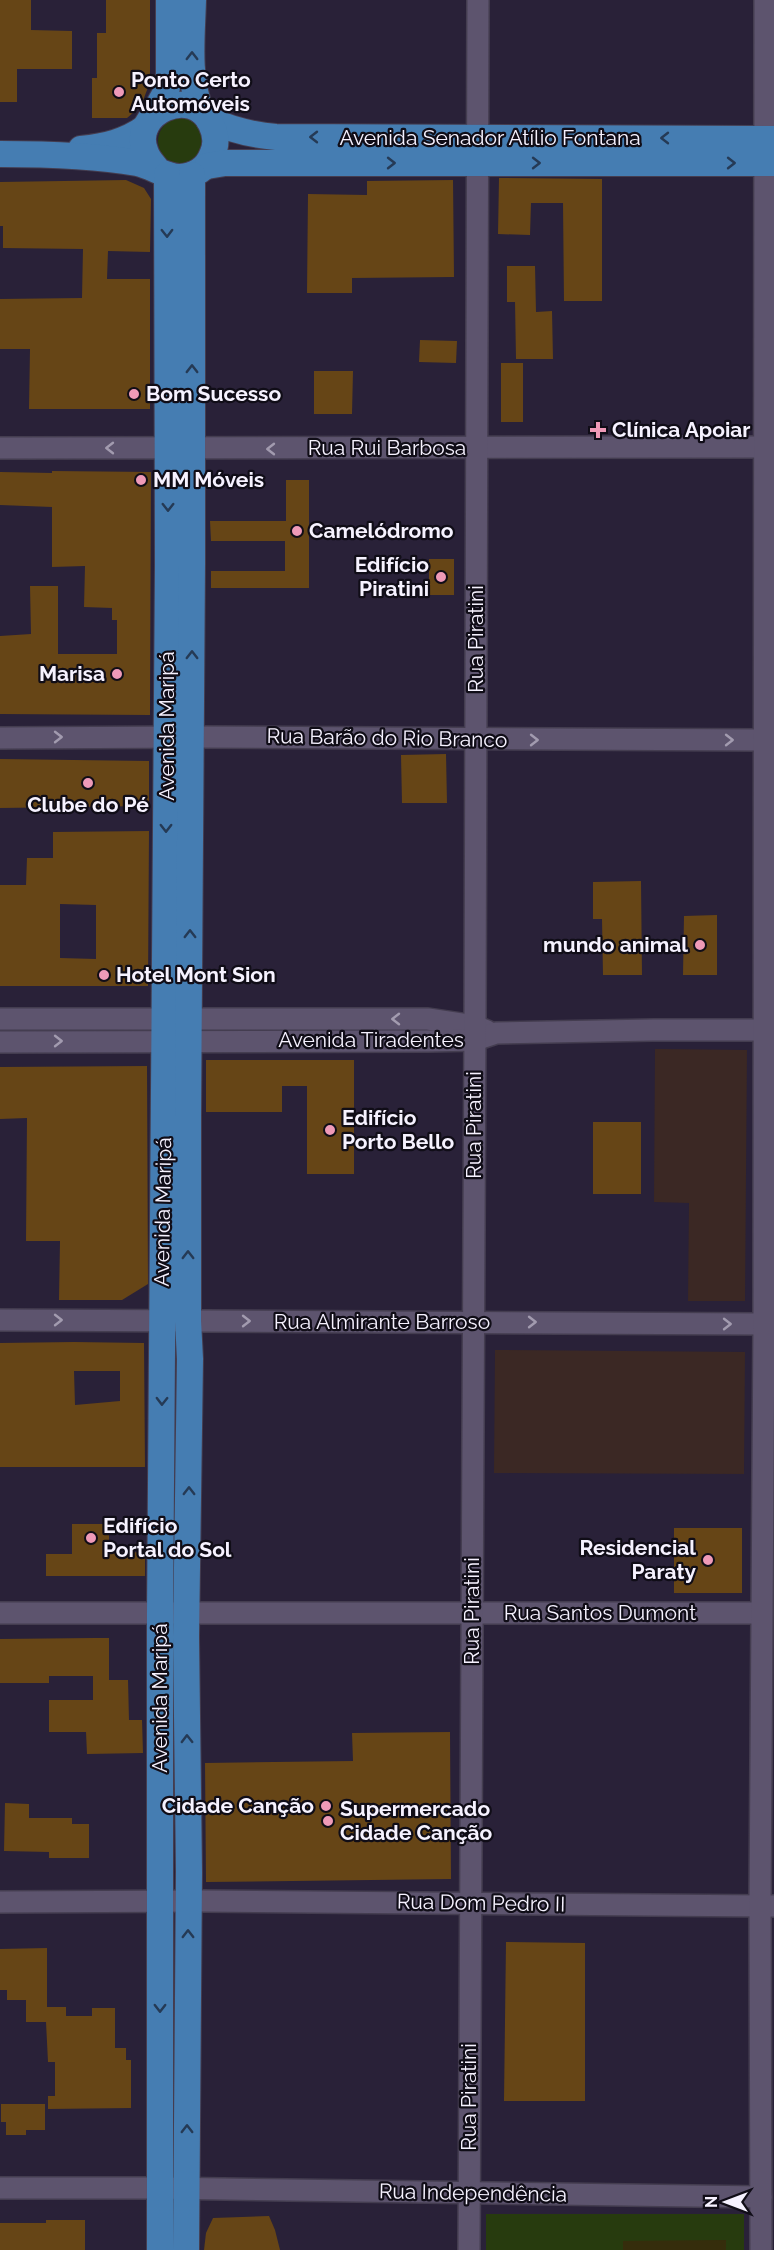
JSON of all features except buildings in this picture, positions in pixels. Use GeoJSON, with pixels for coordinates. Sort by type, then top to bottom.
{"type":"FeatureCollection","features":[{"type":"Feature","properties":{"kind":"main road"},"geometry":{"type":"LineString","coordinates":[[169,0],[169,76],[166,92],[149,122],[143,140],[146,153],[180,171],[213,153],[216,142],[214,130],[195,98],[192,79],[193,0]]}},
{"type":"Feature","properties":{"kind":"main road"},"geometry":{"type":"LineString","coordinates":[[0,154],[50,154],[118,143],[131,138],[160,110],[170,105],[191,106],[205,116]]}},
{"type":"Feature","properties":{"kind":"main road","name":"Avenida Senador Atílio Fontana"},"geometry":{"type":"LineString","coordinates":[[205,116],[231,130],[248,135],[280,137],[477,138],[770,151]]}},
{"type":"Feature","properties":{"kind":"main road"},"geometry":{"type":"LineString","coordinates":[[279,164],[280,137]]}},
{"type":"Feature","properties":{"kind":"main road","name":"Avenida Senador Atílio Fontana"},"geometry":{"type":"LineString","coordinates":[[50,154],[180,171],[225,163],[477,164],[770,151]]}},
{"type":"Feature","properties":{"kind":"main road","name":"Avenida Maripá"},"geometry":{"type":"LineString","coordinates":[[160,2244],[162,1321],[177,1030],[180,171]]}},
{"type":"Feature","properties":{"kind":"main road","name":"Avenida Maripá"},"geometry":{"type":"LineString","coordinates":[[176,1079],[190,1359],[186,1653],[189,1872],[186,2246]]}},
{"type":"Feature","properties":{"kind":"main road"},"geometry":{"type":"LineString","coordinates":[[163,1283],[170,1295],[181,1295],[188,1287]]}},
{"type":"Feature","properties":{"kind":"main road"},"geometry":{"type":"LineString","coordinates":[[162,1361],[170,1353],[182,1353],[190,1359]]}},
{"type":"Feature","properties":{"kind":"main road"},"geometry":{"type":"LineString","coordinates":[[160,1570],[169,1581],[178,1582],[188,1578]]}},
{"type":"Feature","properties":{"kind":"main road"},"geometry":{"type":"LineString","coordinates":[[160,1651],[169,1644],[179,1644],[186,1653]]}},
{"type":"Feature","properties":{"kind":"main road"},"geometry":{"type":"LineString","coordinates":[[160,1863],[168,1873],[189,1872]]}},
{"type":"Feature","properties":{"kind":"main road"},"geometry":{"type":"LineString","coordinates":[[161,2157],[171,2163],[179,2163],[187,2158]]}},
{"type":"Feature","properties":{"kind":"main road"},"geometry":{"type":"LineString","coordinates":[[160,2244],[167,2233],[178,2233],[186,2246]]}},
{"type":"Feature","properties":{"kind":"street","name":"Rua Piratini"},"geometry":{"type":"LineString","coordinates":[[469,2250],[478,0]]}},
{"type":"Feature","properties":{"kind":"street"},"geometry":{"type":"LineString","coordinates":[[761,2250],[767,1906],[761,1613],[768,1516],[769,1324],[770,151],[765,0]]}},
{"type":"Feature","properties":{"kind":"street","name":"Rua Rui Barbosa"},"geometry":{"type":"LineString","coordinates":[[0,448],[770,447]]}},
{"type":"Feature","properties":{"kind":"street","name":"Rua Barão do Rio Branco"},"geometry":{"type":"LineString","coordinates":[[0,738],[179,736],[476,740],[769,740]]}},
{"type":"Feature","properties":{"kind":"street"},"geometry":{"type":"LineString","coordinates":[[230,1041],[223,1032],[223,1027],[231,1019]]}},
{"type":"Feature","properties":{"kind":"street","name":"Avenida Tiradentes"},"geometry":{"type":"LineString","coordinates":[[0,1042],[115,1041],[231,1019],[428,1019],[475,1033]]}},
{"type":"Feature","properties":{"kind":"street"},"geometry":{"type":"LineString","coordinates":[[428,1019],[435,1030],[429,1041]]}},
{"type":"Feature","properties":{"kind":"street","name":"Avenida Tiradentes"},"geometry":{"type":"LineString","coordinates":[[0,1020],[115,1020],[230,1041],[429,1041],[475,1033],[769,1029]]}},
{"type":"Feature","properties":{"kind":"street"},"geometry":{"type":"LineString","coordinates":[[115,1020],[127,1025],[129,1030],[123,1039],[115,1041]]}},
{"type":"Feature","properties":{"kind":"street","name":"Rua Almirante Barroso"},"geometry":{"type":"LineString","coordinates":[[0,1320],[769,1324]]}},
{"type":"Feature","properties":{"kind":"street"},"geometry":{"type":"LineString","coordinates":[[0,1613],[160,1614]]}},
{"type":"Feature","properties":{"kind":"street","name":"Rua Santos Dumont"},"geometry":{"type":"LineString","coordinates":[[160,1614],[761,1613]]}},
{"type":"Feature","properties":{"kind":"street"},"geometry":{"type":"LineString","coordinates":[[0,1902],[160,1901]]}},
{"type":"Feature","properties":{"kind":"street","name":"Rua Dom Pedro II"},"geometry":{"type":"LineString","coordinates":[[160,1901],[767,1906]]}},
{"type":"Feature","properties":{"kind":"street"},"geometry":{"type":"LineString","coordinates":[[0,2188],[160,2188]]}},
{"type":"Feature","properties":{"kind":"street","name":"Rua Independência"},"geometry":{"type":"LineString","coordinates":[[160,2188],[761,2197]]}},
{"type":"Feature","properties":{"kind":"shaded area"},"geometry":{"type":"Polygon","coordinates":[[[655,1049],[747,1050],[745,1301],[688,1301],[689,1203],[654,1202],[655,1049]]]}},
{"type":"Feature","properties":{"kind":"shaded area"},"geometry":{"type":"Polygon","coordinates":[[[495,1350],[745,1352],[744,1474],[494,1473],[495,1350]]]}},
{"type":"Feature","properties":{"kind":"green space"},"geometry":{"type":"Polygon","coordinates":[[[181,118],[197,125],[204,141],[197,157],[181,164],[165,157],[158,141],[165,125],[181,118]]]}},
{"type":"Feature","properties":{"kind":"green space"},"geometry":{"type":"Polygon","coordinates":[[[486,2214],[744,2214],[744,2250],[486,2250],[486,2214]]]}},
{"type":"Feature","properties":{"kind":"sand"},"geometry":{"type":"Polygon","coordinates":[[[726,2240],[726,2250],[623,2250],[623,2241],[726,2240]]]}},
{"type":"Feature","properties":{"kind":"place","name":"Ponto Certo Automóveis"},"geometry":{"type":"Point","coordinates":[119,92]}},
{"type":"Feature","properties":{"kind":"place","name":"Bom Sucesso"},"geometry":{"type":"Point","coordinates":[134,394]}},
{"type":"Feature","properties":{"kind":"place","name":"Clínica Apoiar"},"geometry":{"type":"Point","coordinates":[598,430]}},
{"type":"Feature","properties":{"kind":"place","name":"MM Móveis"},"geometry":{"type":"Point","coordinates":[141,480]}},
{"type":"Feature","properties":{"kind":"place","name":"Camelódromo"},"geometry":{"type":"Point","coordinates":[297,531]}},
{"type":"Feature","properties":{"kind":"place","name":"Edifício Piratini"},"geometry":{"type":"Point","coordinates":[441,577]}},
{"type":"Feature","properties":{"kind":"place","name":"Marisa"},"geometry":{"type":"Point","coordinates":[117,674]}},
{"type":"Feature","properties":{"kind":"place","name":"Clube do Pé"},"geometry":{"type":"Point","coordinates":[88,783]}},
{"type":"Feature","properties":{"kind":"place","name":"mundo animal"},"geometry":{"type":"Point","coordinates":[700,945]}},
{"type":"Feature","properties":{"kind":"place","name":"Hotel Mont Sion"},"geometry":{"type":"Point","coordinates":[104,975]}},
{"type":"Feature","properties":{"kind":"place","name":"Edifício Porto Bello"},"geometry":{"type":"Point","coordinates":[330,1130]}},
{"type":"Feature","properties":{"kind":"place","name":"Edifício Portal do Sol"},"geometry":{"type":"Point","coordinates":[91,1538]}},
{"type":"Feature","properties":{"kind":"place","name":"Residencial Paraty"},"geometry":{"type":"Point","coordinates":[708,1560]}},
{"type":"Feature","properties":{"kind":"place","name":"Cidade Canção"},"geometry":{"type":"Point","coordinates":[326,1806]}},
{"type":"Feature","properties":{"kind":"place","name":"Supermercado Cidade Canção"},"geometry":{"type":"Point","coordinates":[328,1821]}}]}
